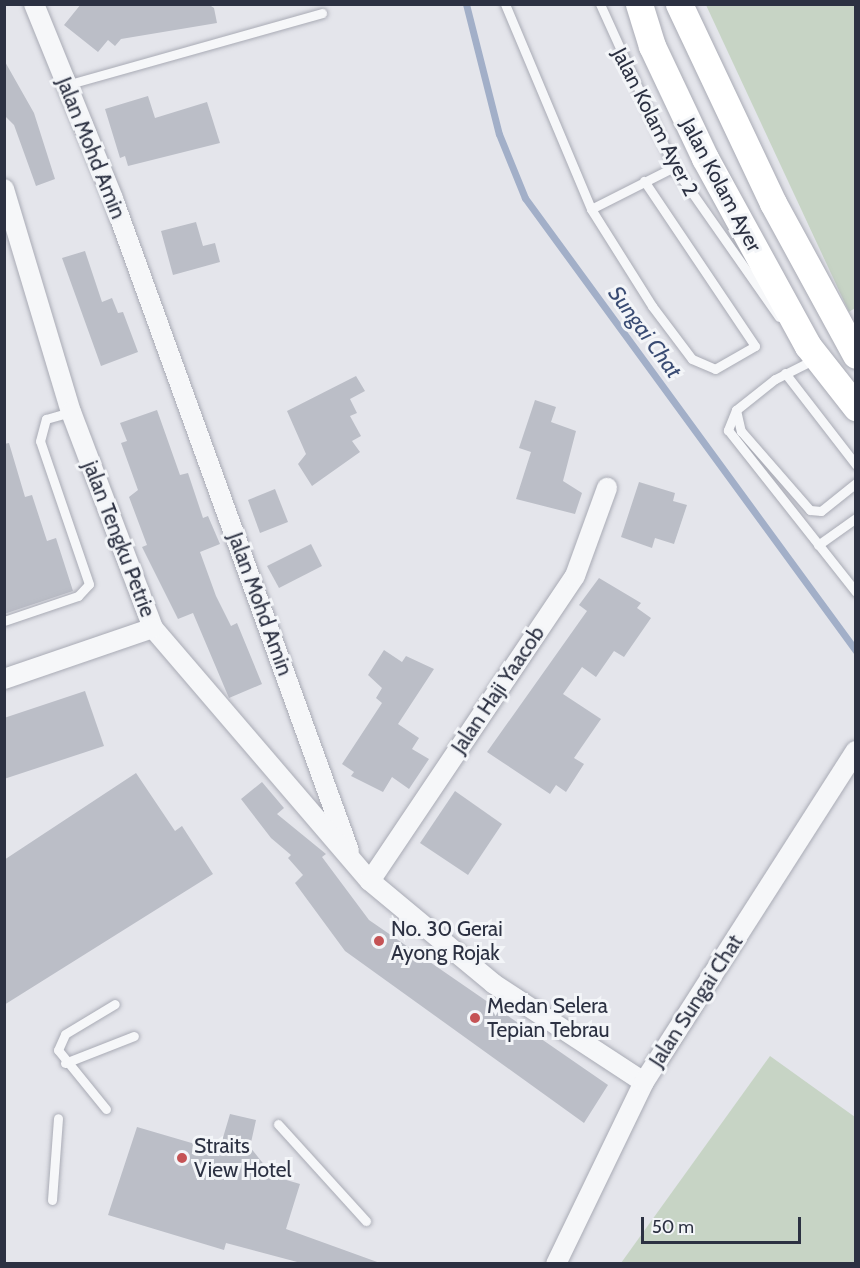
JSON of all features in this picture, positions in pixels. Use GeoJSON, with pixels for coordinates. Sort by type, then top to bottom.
{"type":"FeatureCollection","features":[{"type":"Feature","properties":{"kind":"main road","name":"Jalan Kolam Ayer"},"geometry":{"type":"LineString","coordinates":[[639,4],[652,46],[705,158],[813,352]]}},
{"type":"Feature","properties":{"kind":"main road","name":"Jalan Kolam Ayer"},"geometry":{"type":"LineString","coordinates":[[680,5],[852,342]]}},
{"type":"Feature","properties":{"kind":"main road"},"geometry":{"type":"LineString","coordinates":[[813,352],[855,408]]}},
{"type":"Feature","properties":{"kind":"street","name":"Jalan Mohd Amin"},"geometry":{"type":"LineString","coordinates":[[34,4],[113,199],[354,863],[370,881],[494,984],[644,1082]]}},
{"type":"Feature","properties":{"kind":"street","name":"jalan Tengku Petrie"},"geometry":{"type":"LineString","coordinates":[[4,189],[71,412],[153,628],[354,863]]}},
{"type":"Feature","properties":{"kind":"street","name":"Jalan Haji Yaacob"},"geometry":{"type":"LineString","coordinates":[[370,881],[575,576],[607,488]]}},
{"type":"Feature","properties":{"kind":"street"},"geometry":{"type":"LineString","coordinates":[[4,679],[153,628]]}},
{"type":"Feature","properties":{"kind":"street","name":"Jalan Sungai Chat"},"geometry":{"type":"LineString","coordinates":[[556,1263],[644,1082],[855,751]]}},
{"type":"Feature","properties":{"kind":"lane"},"geometry":{"type":"LineString","coordinates":[[505,4],[591,209],[652,306],[692,359],[715,369],[755,346],[644,181]]}},
{"type":"Feature","properties":{"kind":"lane","name":"Jalan Kolam Ayer 2"},"geometry":{"type":"LineString","coordinates":[[600,4],[674,167],[747,277],[813,352]]}},
{"type":"Feature","properties":{"kind":"lane"},"geometry":{"type":"LineString","coordinates":[[66,85],[322,13]]}},
{"type":"Feature","properties":{"kind":"lane"},"geometry":{"type":"LineString","coordinates":[[591,209],[674,167]]}},
{"type":"Feature","properties":{"kind":"lane"},"geometry":{"type":"LineString","coordinates":[[813,352],[736,410],[728,430],[855,592]]}},
{"type":"Feature","properties":{"kind":"lane"},"geometry":{"type":"LineString","coordinates":[[785,373],[855,465]]}},
{"type":"Feature","properties":{"kind":"lane"},"geometry":{"type":"LineString","coordinates":[[736,410],[741,431],[810,510],[821,511],[855,483]]}},
{"type":"Feature","properties":{"kind":"lane"},"geometry":{"type":"LineString","coordinates":[[4,621],[78,596],[89,584],[40,441],[46,419],[71,412]]}},
{"type":"Feature","properties":{"kind":"lane"},"geometry":{"type":"LineString","coordinates":[[818,545],[854,522]]}},
{"type":"Feature","properties":{"kind":"lane"},"geometry":{"type":"LineString","coordinates":[[106,1108],[65,1063],[58,1050],[59,1041],[116,1004]]}},
{"type":"Feature","properties":{"kind":"lane"},"geometry":{"type":"LineString","coordinates":[[65,1063],[134,1036]]}},
{"type":"Feature","properties":{"kind":"lane"},"geometry":{"type":"LineString","coordinates":[[52,1200],[58,1118]]}},
{"type":"Feature","properties":{"kind":"lane"},"geometry":{"type":"LineString","coordinates":[[278,1124],[366,1221]]}},
{"type":"Feature","properties":{"kind":"green space"},"geometry":{"type":"Polygon","coordinates":[[[706,5],[855,5],[855,308],[849,312],[706,5]]]}},
{"type":"Feature","properties":{"kind":"green space"},"geometry":{"type":"Polygon","coordinates":[[[770,1056],[855,1117],[855,1263],[621,1263],[770,1056]]]}},
{"type":"Feature","properties":{"kind":"building"},"geometry":{"type":"Polygon","coordinates":[[[81,4],[208,4],[214,8],[217,23],[121,39],[115,46],[108,40],[98,52],[64,25],[81,4]]]}},
{"type":"Feature","properties":{"kind":"building"},"geometry":{"type":"Polygon","coordinates":[[[4,60],[34,113],[55,179],[36,186],[14,125],[4,115],[4,60]]]}},
{"type":"Feature","properties":{"kind":"building"},"geometry":{"type":"Polygon","coordinates":[[[148,96],[155,118],[207,102],[220,143],[128,166],[125,156],[120,158],[105,109],[148,96]]]}},
{"type":"Feature","properties":{"kind":"building"},"geometry":{"type":"Polygon","coordinates":[[[196,222],[203,246],[215,243],[220,262],[173,275],[161,231],[196,222]]]}},
{"type":"Feature","properties":{"kind":"building"},"geometry":{"type":"Polygon","coordinates":[[[85,251],[102,302],[112,298],[118,313],[123,312],[138,352],[101,366],[62,258],[85,251]]]}},
{"type":"Feature","properties":{"kind":"building"},"geometry":{"type":"Polygon","coordinates":[[[356,376],[365,391],[350,399],[357,413],[350,416],[361,436],[352,441],[360,452],[312,486],[298,464],[306,454],[287,411],[356,376]]]}},
{"type":"Feature","properties":{"kind":"building"},"geometry":{"type":"Polygon","coordinates":[[[535,400],[556,407],[551,422],[576,431],[563,481],[582,493],[575,514],[516,499],[531,452],[519,448],[535,400]]]}},
{"type":"Feature","properties":{"kind":"building"},"geometry":{"type":"Polygon","coordinates":[[[157,410],[180,475],[188,473],[203,518],[208,516],[220,544],[200,552],[216,596],[231,626],[237,623],[262,684],[229,698],[193,613],[178,619],[142,547],[147,545],[129,497],[138,490],[121,443],[127,441],[120,423],[157,410]]]}},
{"type":"Feature","properties":{"kind":"building"},"geometry":{"type":"Polygon","coordinates":[[[9,443],[25,497],[32,495],[47,541],[56,538],[73,591],[4,614],[4,444],[9,443]]]}},
{"type":"Feature","properties":{"kind":"building"},"geometry":{"type":"Polygon","coordinates":[[[639,482],[675,493],[673,501],[687,505],[674,544],[655,538],[652,548],[621,537],[639,482]]]}},
{"type":"Feature","properties":{"kind":"building"},"geometry":{"type":"Polygon","coordinates":[[[275,489],[288,522],[260,533],[248,500],[275,489]]]}},
{"type":"Feature","properties":{"kind":"building"},"geometry":{"type":"Polygon","coordinates":[[[311,544],[322,566],[279,588],[267,566],[311,544]]]}},
{"type":"Feature","properties":{"kind":"building"},"geometry":{"type":"Polygon","coordinates":[[[599,578],[641,603],[637,608],[651,618],[624,657],[614,651],[596,677],[582,667],[563,694],[601,719],[574,758],[584,764],[566,792],[556,785],[550,794],[487,752],[587,611],[579,605],[599,578]]]}},
{"type":"Feature","properties":{"kind":"building"},"geometry":{"type":"Polygon","coordinates":[[[384,650],[402,662],[406,656],[434,669],[398,724],[419,738],[412,749],[429,759],[409,789],[392,777],[383,792],[351,776],[354,772],[342,764],[382,703],[376,698],[382,688],[368,675],[384,650]]]}},
{"type":"Feature","properties":{"kind":"building"},"geometry":{"type":"Polygon","coordinates":[[[85,691],[104,746],[4,779],[4,718],[85,691]]]}},
{"type":"Feature","properties":{"kind":"building"},"geometry":{"type":"Polygon","coordinates":[[[136,773],[175,831],[182,826],[213,874],[4,1005],[4,860],[136,773]]]}},
{"type":"Feature","properties":{"kind":"building","name":"Medan Selera Tepian Tebrau"},"geometry":{"type":"Polygon","coordinates":[[[262,782],[284,808],[277,814],[326,854],[322,857],[369,920],[608,1085],[584,1123],[345,951],[295,883],[303,875],[288,858],[291,855],[271,838],[241,799],[262,782]]]}},
{"type":"Feature","properties":{"kind":"building"},"geometry":{"type":"Polygon","coordinates":[[[455,791],[502,824],[468,875],[420,843],[455,791]]]}},
{"type":"Feature","properties":{"kind":"building"},"geometry":{"type":"Polygon","coordinates":[[[230,1114],[256,1120],[250,1147],[273,1176],[300,1184],[286,1229],[380,1263],[301,1263],[226,1243],[224,1250],[108,1215],[137,1127],[219,1151],[230,1114]]]}},
{"type":"Feature","properties":{"kind":"waterway","name":"Sungai Chat"},"geometry":{"type":"LineString","coordinates":[[466,4],[499,134],[525,198],[856,651]]}},
{"type":"Feature","properties":{"kind":"place","name":"No. 30 Gerai Ayong Rojak"},"geometry":{"type":"Point","coordinates":[379,941]}},
{"type":"Feature","properties":{"kind":"place","name":"Medan Selera Tepian Tebrau"},"geometry":{"type":"Point","coordinates":[475,1018]}},
{"type":"Feature","properties":{"kind":"place","name":"Straits View Hotel"},"geometry":{"type":"Point","coordinates":[182,1158]}}]}
